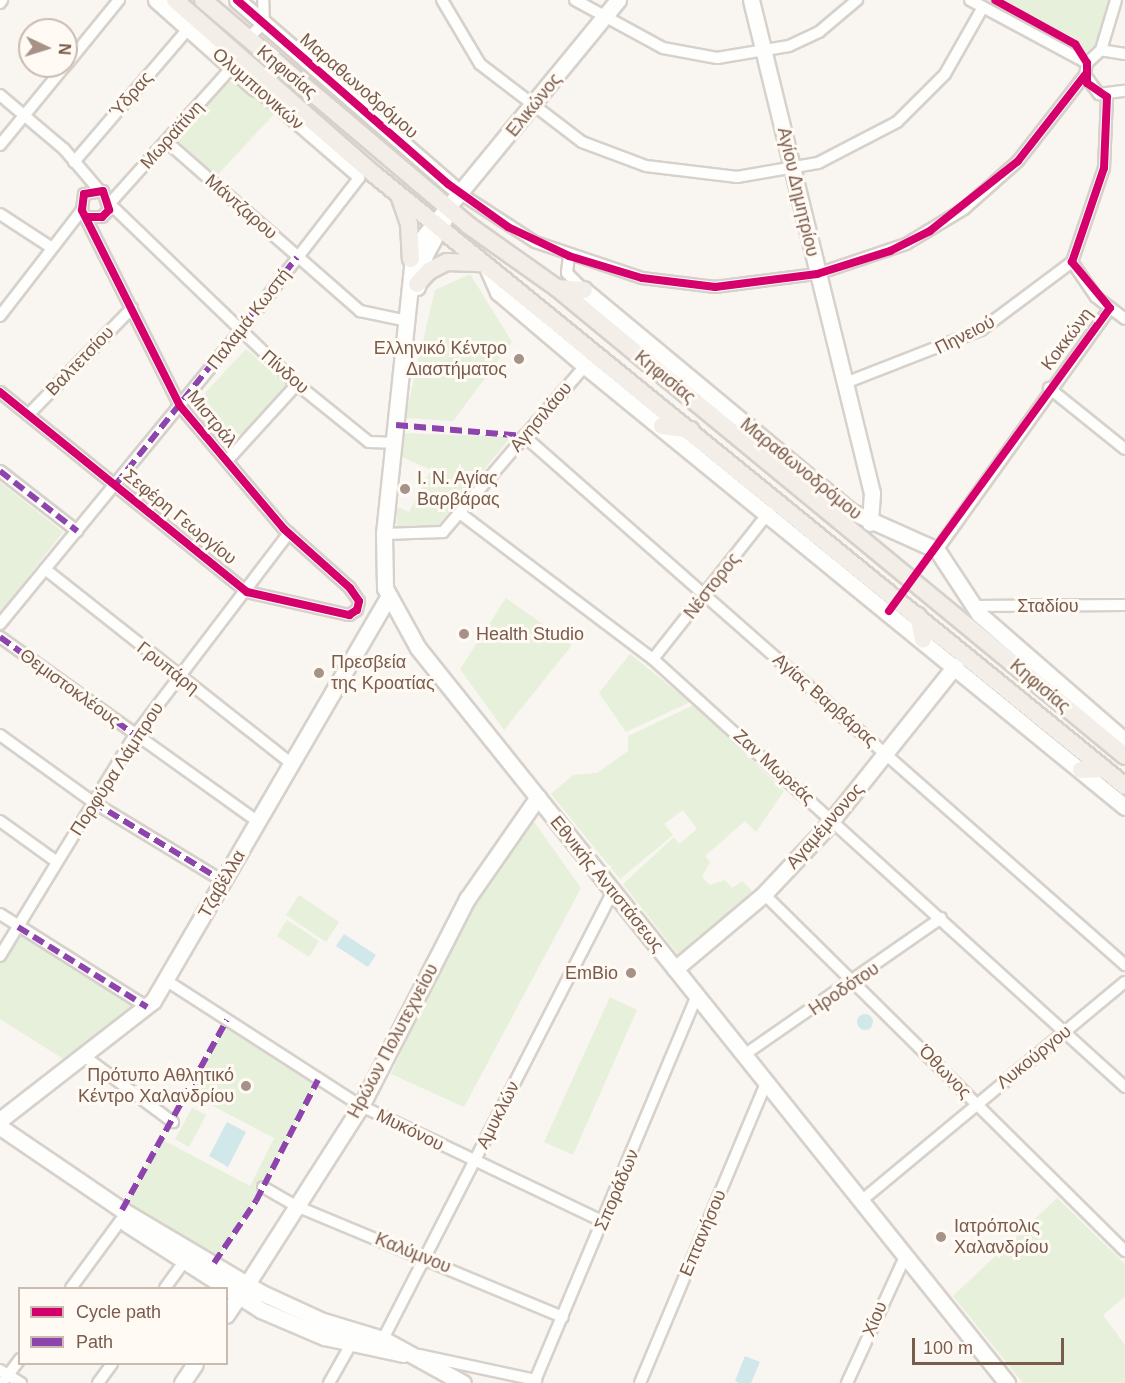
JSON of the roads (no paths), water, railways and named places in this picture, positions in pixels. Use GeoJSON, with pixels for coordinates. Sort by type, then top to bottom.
{"type":"FeatureCollection","features":[{"type":"Feature","properties":{"kind":"main road","name":"Κηφισίας"},"geometry":{"type":"LineString","coordinates":[[174,0],[396,192],[691,430],[1125,786]]}},
{"type":"Feature","properties":{"kind":"main road","name":"Κηφισίας"},"geometry":{"type":"LineString","coordinates":[[203,0],[448,208],[556,288],[828,511],[999,642],[1125,756]]}},
{"type":"Feature","properties":{"kind":"main road"},"geometry":{"type":"LineString","coordinates":[[255,88],[287,98]]}},
{"type":"Feature","properties":{"kind":"main road"},"geometry":{"type":"LineString","coordinates":[[396,192],[408,216],[411,259]]}},
{"type":"Feature","properties":{"kind":"main road"},"geometry":{"type":"LineString","coordinates":[[417,284],[429,271],[447,262],[468,259],[486,265]]}},
{"type":"Feature","properties":{"kind":"main road"},"geometry":{"type":"LineString","coordinates":[[556,288],[584,290]]}},
{"type":"Feature","properties":{"kind":"main road"},"geometry":{"type":"LineString","coordinates":[[662,426],[691,430]]}},
{"type":"Feature","properties":{"kind":"main road"},"geometry":{"type":"LineString","coordinates":[[823,489],[828,511]]}},
{"type":"Feature","properties":{"kind":"main road"},"geometry":{"type":"LineString","coordinates":[[772,515],[797,518]]}},
{"type":"Feature","properties":{"kind":"main road"},"geometry":{"type":"LineString","coordinates":[[918,616],[923,639]]}},
{"type":"Feature","properties":{"kind":"main road"},"geometry":{"type":"LineString","coordinates":[[1081,770],[1104,768]]}},
{"type":"Feature","properties":{"kind":"street"},"geometry":{"type":"LineString","coordinates":[[78,49],[119,0]]}},
{"type":"Feature","properties":{"kind":"street","name":"Ολυμπιονικών"},"geometry":{"type":"LineString","coordinates":[[156,0],[359,178]]}},
{"type":"Feature","properties":{"kind":"street","name":"Μαραθωνοδρόμου"},"geometry":{"type":"LineString","coordinates":[[237,0],[460,194]]}},
{"type":"Feature","properties":{"kind":"street"},"geometry":{"type":"LineString","coordinates":[[248,39],[264,23],[263,0]]}},
{"type":"Feature","properties":{"kind":"street"},"geometry":{"type":"LineString","coordinates":[[442,0],[480,64],[533,108],[582,142],[646,166],[718,177],[793,170],[847,152],[924,101],[983,7]]}},
{"type":"Feature","properties":{"kind":"street"},"geometry":{"type":"LineString","coordinates":[[575,0],[663,48],[717,58],[766,54],[819,32],[857,0]]}},
{"type":"Feature","properties":{"kind":"street"},"geometry":{"type":"LineString","coordinates":[[594,0],[606,17]]}},
{"type":"Feature","properties":{"kind":"street","name":"Ελικώνος"},"geometry":{"type":"LineString","coordinates":[[448,208],[533,108],[618,0]]}},
{"type":"Feature","properties":{"kind":"street","name":"Αγίου Δημητρίου"},"geometry":{"type":"LineString","coordinates":[[752,0],[872,493],[870,523]]}},
{"type":"Feature","properties":{"kind":"street"},"geometry":{"type":"LineString","coordinates":[[970,0],[1087,63]]}},
{"type":"Feature","properties":{"kind":"street"},"geometry":{"type":"LineString","coordinates":[[460,194],[535,242],[569,256],[642,278],[715,286],[817,274],[906,244],[964,209],[1018,160],[1085,75],[1087,63],[1101,50],[1116,0]]}},
{"type":"Feature","properties":{"kind":"street","name":"Ύδρας"},"geometry":{"type":"LineString","coordinates":[[74,162],[188,28]]}},
{"type":"Feature","properties":{"kind":"street"},"geometry":{"type":"LineString","coordinates":[[1101,50],[1125,54]]}},
{"type":"Feature","properties":{"kind":"street","name":"Μωραϊτίνη"},"geometry":{"type":"LineString","coordinates":[[84,208],[102,218],[111,204],[232,67]]}},
{"type":"Feature","properties":{"kind":"street"},"geometry":{"type":"LineString","coordinates":[[1085,75],[1092,90],[1107,97],[1125,91]]}},
{"type":"Feature","properties":{"kind":"street"},"geometry":{"type":"LineString","coordinates":[[0,145],[55,78]]}},
{"type":"Feature","properties":{"kind":"street"},"geometry":{"type":"LineString","coordinates":[[0,95],[74,162],[98,189],[49,246],[1,311]]}},
{"type":"Feature","properties":{"kind":"street"},"geometry":{"type":"LineString","coordinates":[[1072,262],[1104,168],[1107,97]]}},
{"type":"Feature","properties":{"kind":"street","name":"Μάντζαρου"},"geometry":{"type":"LineString","coordinates":[[167,142],[360,311],[407,321]]}},
{"type":"Feature","properties":{"kind":"street","name":"Μιστράλ"},"geometry":{"type":"LineString","coordinates":[[74,162],[84,208],[180,406],[289,533],[350,588],[360,606]]}},
{"type":"Feature","properties":{"kind":"street","name":"Παλαμά Κωστή"},"geometry":{"type":"LineString","coordinates":[[0,624],[240,332],[359,178]]}},
{"type":"Feature","properties":{"kind":"street","name":"Πίνδου"},"geometry":{"type":"LineString","coordinates":[[98,189],[240,332],[297,384],[369,442],[394,443]]}},
{"type":"Feature","properties":{"kind":"street","name":"Εθνικής Αντιστάσεως"},"geometry":{"type":"LineString","coordinates":[[448,208],[411,259],[407,321],[384,534],[388,598],[418,648],[1006,1383]]}},
{"type":"Feature","properties":{"kind":"street"},"geometry":{"type":"LineString","coordinates":[[0,214],[49,246]]}},
{"type":"Feature","properties":{"kind":"street","name":"Εθνικής Αντιστάσεως"},"geometry":{"type":"LineString","coordinates":[[407,321],[425,255],[436,225]]}},
{"type":"Feature","properties":{"kind":"street","name":"Μαραθωνοδρόμου"},"geometry":{"type":"LineString","coordinates":[[569,256],[567,273],[584,290],[823,489],[870,523],[937,550]]}},
{"type":"Feature","properties":{"kind":"street","name":"Κοκκώνη"},"geometry":{"type":"LineString","coordinates":[[937,550],[1049,388],[1110,308],[1072,262]]}},
{"type":"Feature","properties":{"kind":"street","name":"Πηνειού"},"geometry":{"type":"LineString","coordinates":[[845,383],[981,330],[1072,262]]}},
{"type":"Feature","properties":{"kind":"street","name":"Κηφισίας"},"geometry":{"type":"LineString","coordinates":[[486,265],[498,292],[585,366],[772,515],[1125,807]]}},
{"type":"Feature","properties":{"kind":"street","name":"Βαλτετσίου"},"geometry":{"type":"LineString","coordinates":[[28,415],[132,308]]}},
{"type":"Feature","properties":{"kind":"street"},"geometry":{"type":"LineString","coordinates":[[1110,308],[1125,319]]}},
{"type":"Feature","properties":{"kind":"street","name":"Αγησιλάου"},"geometry":{"type":"LineString","coordinates":[[384,534],[437,535],[461,514],[524,436],[585,366]]}},
{"type":"Feature","properties":{"kind":"street"},"geometry":{"type":"LineString","coordinates":[[227,461],[297,384]]}},
{"type":"Feature","properties":{"kind":"street"},"geometry":{"type":"LineString","coordinates":[[1049,388],[1125,449]]}},
{"type":"Feature","properties":{"kind":"street","name":"Σεφέρη Γεωργίου"},"geometry":{"type":"LineString","coordinates":[[0,392],[247,591],[349,615],[360,606]]}},
{"type":"Feature","properties":{"kind":"street","name":"Αγίας Βαρβάρας"},"geometry":{"type":"LineString","coordinates":[[524,436],[1125,965]]}},
{"type":"Feature","properties":{"kind":"street"},"geometry":{"type":"LineString","coordinates":[[0,471],[77,531]]}},
{"type":"Feature","properties":{"kind":"street","name":"Ζαν Μωρεάς"},"geometry":{"type":"LineString","coordinates":[[461,514],[653,659],[1066,1031],[1125,1087]]}},
{"type":"Feature","properties":{"kind":"street","name":"Νέστορος"},"geometry":{"type":"LineString","coordinates":[[653,659],[772,515]]}},
{"type":"Feature","properties":{"kind":"street","name":"Πορφύρα Λάμπρου"},"geometry":{"type":"LineString","coordinates":[[0,957],[135,735],[289,533]]}},
{"type":"Feature","properties":{"kind":"street"},"geometry":{"type":"LineString","coordinates":[[937,550],[971,606],[999,642],[1125,741]]}},
{"type":"Feature","properties":{"kind":"street","name":"Γρυπάρη"},"geometry":{"type":"LineString","coordinates":[[45,570],[179,678],[293,765]]}},
{"type":"Feature","properties":{"kind":"street","name":"Τζαβέλλα"},"geometry":{"type":"LineString","coordinates":[[0,1120],[147,1007],[167,981],[388,598]]}},
{"type":"Feature","properties":{"kind":"street","name":"Σταδίου"},"geometry":{"type":"LineString","coordinates":[[971,606],[1125,605]]}},
{"type":"Feature","properties":{"kind":"street","name":"Θεμιστοκλέους"},"geometry":{"type":"LineString","coordinates":[[0,637],[258,822]]}},
{"type":"Feature","properties":{"kind":"street","name":"Αγαμέμνονος"},"geometry":{"type":"LineString","coordinates":[[675,969],[764,894],[832,820],[955,666]]}},
{"type":"Feature","properties":{"kind":"street"},"geometry":{"type":"LineString","coordinates":[[0,735],[93,802],[223,881]]}},
{"type":"Feature","properties":{"kind":"street","name":"Ηρώων Πολυτεχνείου"},"geometry":{"type":"LineString","coordinates":[[228,1312],[361,1106],[467,899],[538,797]]}},
{"type":"Feature","properties":{"kind":"street"},"geometry":{"type":"LineString","coordinates":[[0,821],[57,862]]}},
{"type":"Feature","properties":{"kind":"street","name":"Αμυκλών"},"geometry":{"type":"LineString","coordinates":[[383,1339],[613,891]]}},
{"type":"Feature","properties":{"kind":"street","name":"Όθωνος"},"geometry":{"type":"LineString","coordinates":[[764,894],[857,981],[976,1104],[1125,1251]]}},
{"type":"Feature","properties":{"kind":"street"},"geometry":{"type":"LineString","coordinates":[[0,914],[147,1007]]}},
{"type":"Feature","properties":{"kind":"street","name":"Ηροδότου"},"geometry":{"type":"LineString","coordinates":[[744,1055],[857,981],[941,918]]}},
{"type":"Feature","properties":{"kind":"street","name":"Μυκόνου"},"geometry":{"type":"LineString","coordinates":[[167,981],[361,1106],[604,1222]]}},
{"type":"Feature","properties":{"kind":"street","name":"Λυκούργου"},"geometry":{"type":"LineString","coordinates":[[861,1201],[1125,982]]}},
{"type":"Feature","properties":{"kind":"street","name":"Σποράδων"},"geometry":{"type":"LineString","coordinates":[[535,1382],[697,996]]}},
{"type":"Feature","properties":{"kind":"street"},"geometry":{"type":"LineString","coordinates":[[84,1056],[172,1122]]}},
{"type":"Feature","properties":{"kind":"street","name":"Επτανήσου"},"geometry":{"type":"LineString","coordinates":[[640,1383],[766,1083]]}},
{"type":"Feature","properties":{"kind":"street"},"geometry":{"type":"LineString","coordinates":[[0,1127],[242,1291],[304,1330],[354,1338],[383,1339],[463,1383]]}},
{"type":"Feature","properties":{"kind":"street"},"geometry":{"type":"LineString","coordinates":[[0,1139],[121,1220],[185,1260],[242,1291]]}},
{"type":"Feature","properties":{"kind":"street","name":"Καλύμνου"},"geometry":{"type":"LineString","coordinates":[[263,1187],[297,1206],[425,1257],[563,1317]]}},
{"type":"Feature","properties":{"kind":"street"},"geometry":{"type":"LineString","coordinates":[[72,1287],[121,1220]]}},
{"type":"Feature","properties":{"kind":"street","name":"Χίου"},"geometry":{"type":"LineString","coordinates":[[847,1383],[906,1257]]}},
{"type":"Feature","properties":{"kind":"street"},"geometry":{"type":"LineString","coordinates":[[166,1287],[185,1260]]}},
{"type":"Feature","properties":{"kind":"street"},"geometry":{"type":"LineString","coordinates":[[354,1338],[409,1355],[535,1382]]}},
{"type":"Feature","properties":{"kind":"street"},"geometry":{"type":"LineString","coordinates":[[329,1383],[354,1338]]}},
{"type":"Feature","properties":{"kind":"street"},"geometry":{"type":"LineString","coordinates":[[18,1361],[3,1376],[21,1383]]}},
{"type":"Feature","properties":{"kind":"street"},"geometry":{"type":"LineString","coordinates":[[99,1383],[111,1365]]}},
{"type":"Feature","properties":{"kind":"street"},"geometry":{"type":"LineString","coordinates":[[182,1383],[194,1365]]}},
{"type":"Feature","properties":{"kind":"water"},"geometry":{"type":"Polygon","coordinates":[[[344,934],[376,955],[368,967],[336,946],[344,934]]]}},
{"type":"Feature","properties":{"kind":"water"},"geometry":{"type":"Polygon","coordinates":[[[862,1014],[868,1014],[873,1022],[871,1028],[862,1030],[857,1025],[857,1019],[862,1014]]]}},
{"type":"Feature","properties":{"kind":"water"},"geometry":{"type":"Polygon","coordinates":[[[227,1122],[246,1132],[228,1167],[209,1156],[227,1122]]]}},
{"type":"Feature","properties":{"kind":"water"},"geometry":{"type":"Polygon","coordinates":[[[745,1356],[760,1362],[751,1383],[739,1383],[735,1381],[745,1356]]]}},
{"type":"Feature","properties":{"kind":"place","name":"Ελληνικό Κέντρο Διαστήματος"},"geometry":{"type":"Point","coordinates":[519,359]}},
{"type":"Feature","properties":{"kind":"place","name":"Ι. Ν. Αγίας Βαρβάρας"},"geometry":{"type":"Point","coordinates":[405,489]}},
{"type":"Feature","properties":{"kind":"place","name":"Health Studio"},"geometry":{"type":"Point","coordinates":[464,634]}},
{"type":"Feature","properties":{"kind":"place","name":"Πρεσβεία της Κροατίας"},"geometry":{"type":"Point","coordinates":[319,673]}},
{"type":"Feature","properties":{"kind":"place","name":"EmBio"},"geometry":{"type":"Point","coordinates":[631,973]}},
{"type":"Feature","properties":{"kind":"place","name":"Πρότυπο Αθλητικό Κέντρο Χαλανδρίου"},"geometry":{"type":"Point","coordinates":[246,1086]}},
{"type":"Feature","properties":{"kind":"place","name":"Ιατρόπολις Χαλανδρίου"},"geometry":{"type":"Point","coordinates":[941,1237]}}]}
